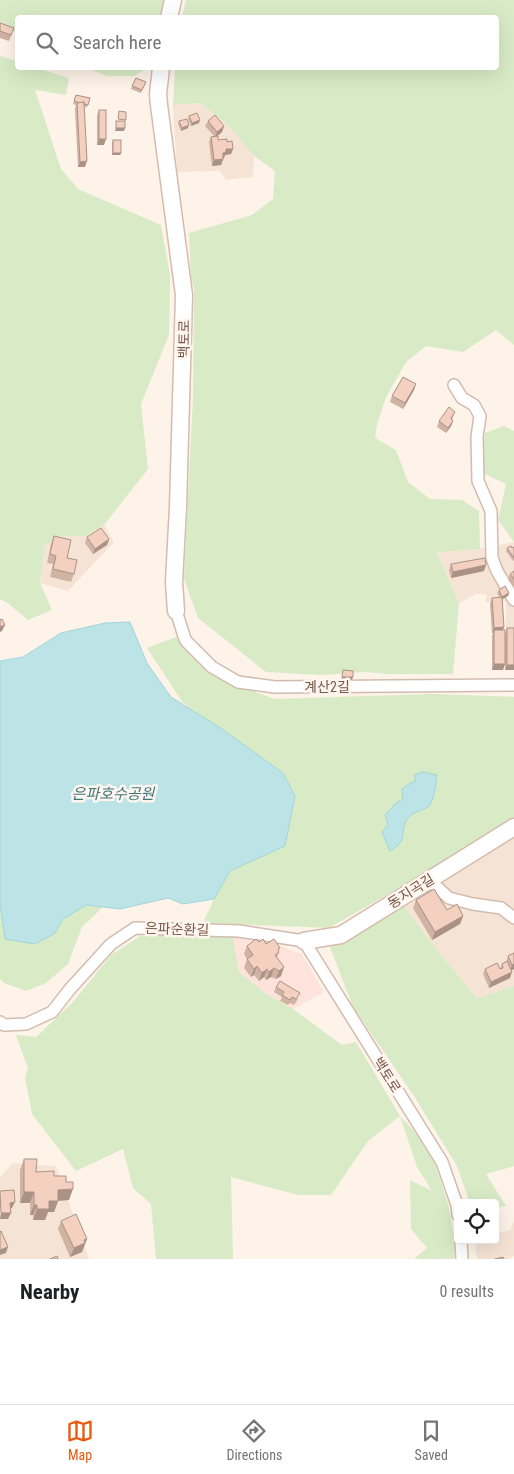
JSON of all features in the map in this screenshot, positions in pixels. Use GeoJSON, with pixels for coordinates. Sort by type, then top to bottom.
{"type":"FeatureCollection","features":[{"type":"Feature","properties":{"kind":"street"},"geometry":{"type":"LineString","coordinates":[[170,15],[173,0]]}},
{"type":"Feature","properties":{"kind":"street","name":"백토로"},"geometry":{"type":"LineString","coordinates":[[161,70],[159,99],[184,295],[179,488],[174,582],[176,612]]}},
{"type":"Feature","properties":{"kind":"street"},"geometry":{"type":"LineString","coordinates":[[454,385],[462,398],[474,405],[480,416],[476,437],[478,481],[490,511],[492,558],[497,571],[514,600]]}},
{"type":"Feature","properties":{"kind":"street","name":"계산2길"},"geometry":{"type":"LineString","coordinates":[[176,612],[187,642],[212,667],[238,682],[275,687],[514,685]]}},
{"type":"Feature","properties":{"kind":"street","name":"동지곡길"},"geometry":{"type":"LineString","coordinates":[[304,941],[341,936],[514,827]]}},
{"type":"Feature","properties":{"kind":"street"},"geometry":{"type":"LineString","coordinates":[[430,880],[449,898],[501,908],[514,918]]}},
{"type":"Feature","properties":{"kind":"street","name":"은파순환길"},"geometry":{"type":"LineString","coordinates":[[0,1022],[4,1024],[26,1024],[52,1012],[79,978],[111,944],[135,928],[239,931],[304,941]]}},
{"type":"Feature","properties":{"kind":"street","name":"백토로"},"geometry":{"type":"LineString","coordinates":[[304,941],[442,1162],[454,1199]]}},
{"type":"Feature","properties":{"kind":"street"},"geometry":{"type":"LineString","coordinates":[[461,1244],[462,1259]]}},
{"type":"Feature","properties":{"kind":"shaded area"},"geometry":{"type":"Polygon","coordinates":[[[200,103],[227,124],[254,156],[253,177],[226,180],[220,171],[177,172],[173,105],[200,103]]]}},
{"type":"Feature","properties":{"kind":"shaded area"},"geometry":{"type":"Polygon","coordinates":[[[104,525],[114,542],[68,591],[40,583],[45,545],[62,536],[85,536],[104,525]]]}},
{"type":"Feature","properties":{"kind":"shaded area"},"geometry":{"type":"Polygon","coordinates":[[[514,542],[514,630],[506,629],[506,602],[485,602],[487,595],[476,594],[459,603],[437,551],[480,549],[514,542]]]}},
{"type":"Feature","properties":{"kind":"shaded area"},"geometry":{"type":"Polygon","coordinates":[[[514,837],[514,986],[477,998],[402,904],[514,837]]]}},
{"type":"Feature","properties":{"kind":"shaded area"},"geometry":{"type":"Polygon","coordinates":[[[233,936],[266,941],[302,954],[324,992],[293,1009],[265,993],[239,972],[233,936]]]}},
{"type":"Feature","properties":{"kind":"shaded area"},"geometry":{"type":"Polygon","coordinates":[[[12,1163],[56,1166],[89,1259],[0,1259],[0,1178],[12,1163]]]}},
{"type":"Feature","properties":{"kind":"shaded area"},"geometry":{"type":"Polygon","coordinates":[[[514,1221],[514,1256],[510,1257],[511,1259],[477,1259],[475,1244],[499,1244],[499,1233],[510,1230],[514,1221]]]}},
{"type":"Feature","properties":{"kind":"green space"},"geometry":{"type":"Polygon","coordinates":[[[0,0],[171,0],[166,15],[15,15],[15,32],[0,23],[0,0]]]}},
{"type":"Feature","properties":{"kind":"green space"},"geometry":{"type":"Polygon","coordinates":[[[186,0],[514,0],[514,345],[496,330],[463,352],[426,346],[406,362],[386,397],[377,424],[375,438],[396,450],[408,482],[430,499],[462,500],[479,511],[480,549],[437,552],[459,603],[453,674],[366,672],[320,675],[266,672],[198,618],[184,579],[193,397],[194,287],[191,277],[189,233],[252,215],[273,199],[275,171],[254,156],[227,124],[200,103],[173,105],[175,70],[499,70],[499,15],[182,15],[186,0]]]}},
{"type":"Feature","properties":{"kind":"green space"},"geometry":{"type":"Polygon","coordinates":[[[0,56],[15,60],[15,70],[43,70],[69,78],[66,95],[35,90],[61,169],[78,189],[161,225],[170,275],[169,335],[141,404],[148,469],[104,525],[85,536],[62,536],[45,545],[40,583],[52,610],[28,620],[0,599],[0,56]]]}},
{"type":"Feature","properties":{"kind":"green space"},"geometry":{"type":"Polygon","coordinates":[[[92,70],[144,70],[134,76],[107,76],[92,70]]]}},
{"type":"Feature","properties":{"kind":"green space"},"geometry":{"type":"Polygon","coordinates":[[[504,426],[514,431],[514,542],[498,520],[506,484],[481,472],[485,433],[504,426]]]}},
{"type":"Feature","properties":{"kind":"green space"},"geometry":{"type":"Polygon","coordinates":[[[179,636],[215,677],[274,699],[433,694],[514,697],[514,822],[329,928],[203,923],[230,871],[285,846],[295,796],[283,773],[183,703],[147,648],[179,636]]]}},
{"type":"Feature","properties":{"kind":"green space"},"geometry":{"type":"Polygon","coordinates":[[[0,903],[55,933],[63,919],[86,905],[103,907],[82,927],[68,964],[46,983],[26,991],[4,983],[0,979],[0,903]]]}},
{"type":"Feature","properties":{"kind":"green space"},"geometry":{"type":"Polygon","coordinates":[[[402,904],[477,998],[514,986],[514,1166],[486,1174],[506,1206],[499,1207],[499,1199],[469,1199],[457,1166],[414,1096],[353,1007],[330,947],[402,904]]]}},
{"type":"Feature","properties":{"kind":"green space"},"geometry":{"type":"Polygon","coordinates":[[[170,934],[233,936],[239,972],[265,993],[293,1009],[342,1045],[356,1042],[400,1116],[368,1141],[331,1195],[298,1195],[231,1177],[233,1259],[156,1259],[151,1204],[133,1188],[123,1149],[76,1171],[32,1114],[25,1077],[28,1069],[16,1035],[36,1037],[73,1002],[111,955],[140,936],[170,934]]]}},
{"type":"Feature","properties":{"kind":"green space"},"geometry":{"type":"Polygon","coordinates":[[[400,1116],[415,1132],[435,1164],[448,1204],[454,1235],[454,1259],[414,1259],[427,1248],[411,1229],[410,1180],[432,1191],[417,1167],[400,1116]]]}},
{"type":"Feature","properties":{"kind":"water","name":"은파호수공원"},"geometry":{"type":"Polygon","coordinates":[[[130,622],[147,663],[171,697],[222,729],[283,773],[295,796],[285,846],[230,871],[214,899],[183,904],[168,898],[120,909],[86,905],[63,919],[55,933],[35,944],[5,939],[0,903],[0,661],[23,657],[61,633],[105,623],[130,622]]]}},
{"type":"Feature","properties":{"kind":"water"},"geometry":{"type":"Polygon","coordinates":[[[423,772],[437,775],[432,800],[427,808],[414,813],[408,818],[400,843],[390,851],[382,832],[388,825],[385,815],[396,803],[403,799],[402,789],[412,782],[416,782],[414,775],[423,772]]]}},
{"type":"Feature","properties":{"kind":"building"},"geometry":{"type":"Polygon","coordinates":[[[0,23],[14,28],[11,35],[0,31],[0,23]]]}},
{"type":"Feature","properties":{"kind":"building"},"geometry":{"type":"Polygon","coordinates":[[[136,78],[146,82],[142,90],[132,86],[136,78]]]}},
{"type":"Feature","properties":{"kind":"building"},"geometry":{"type":"Polygon","coordinates":[[[76,95],[90,98],[88,105],[84,104],[84,102],[74,101],[76,95]]]}},
{"type":"Feature","properties":{"kind":"building"},"geometry":{"type":"Polygon","coordinates":[[[84,102],[87,161],[80,162],[77,103],[84,102]]]}},
{"type":"Feature","properties":{"kind":"building"},"geometry":{"type":"Polygon","coordinates":[[[99,110],[106,110],[106,139],[99,139],[99,110]]]}},
{"type":"Feature","properties":{"kind":"building"},"geometry":{"type":"Polygon","coordinates":[[[119,111],[126,112],[126,120],[118,119],[119,111]]]}},
{"type":"Feature","properties":{"kind":"building"},"geometry":{"type":"Polygon","coordinates":[[[197,113],[200,120],[192,123],[189,116],[197,113]]]}},
{"type":"Feature","properties":{"kind":"building"},"geometry":{"type":"Polygon","coordinates":[[[215,115],[224,126],[217,132],[208,121],[215,115]]]}},
{"type":"Feature","properties":{"kind":"building"},"geometry":{"type":"Polygon","coordinates":[[[187,119],[189,125],[182,128],[179,121],[187,119]]]}},
{"type":"Feature","properties":{"kind":"building"},"geometry":{"type":"Polygon","coordinates":[[[116,121],[125,121],[125,128],[116,128],[116,121]]]}},
{"type":"Feature","properties":{"kind":"building"},"geometry":{"type":"Polygon","coordinates":[[[218,136],[218,140],[227,139],[227,142],[232,141],[233,149],[226,149],[226,152],[223,153],[223,159],[214,160],[211,137],[218,136]]]}},
{"type":"Feature","properties":{"kind":"building"},"geometry":{"type":"Polygon","coordinates":[[[113,140],[121,140],[121,153],[113,153],[113,140]]]}},
{"type":"Feature","properties":{"kind":"building"},"geometry":{"type":"Polygon","coordinates":[[[403,377],[416,384],[405,403],[392,396],[403,377]]]}},
{"type":"Feature","properties":{"kind":"building"},"geometry":{"type":"Polygon","coordinates":[[[449,407],[455,412],[451,418],[453,421],[448,428],[439,421],[449,407]]]}},
{"type":"Feature","properties":{"kind":"building"},"geometry":{"type":"Polygon","coordinates":[[[101,528],[109,539],[95,549],[87,537],[101,528]]]}},
{"type":"Feature","properties":{"kind":"building"},"geometry":{"type":"Polygon","coordinates":[[[54,536],[71,540],[67,558],[77,560],[74,574],[53,569],[56,556],[50,554],[54,536]]]}},
{"type":"Feature","properties":{"kind":"building"},"geometry":{"type":"Polygon","coordinates":[[[511,546],[512,548],[514,547],[514,558],[507,548],[511,546]]]}},
{"type":"Feature","properties":{"kind":"building"},"geometry":{"type":"Polygon","coordinates":[[[485,558],[486,565],[453,572],[451,564],[485,558]]]}},
{"type":"Feature","properties":{"kind":"building"},"geometry":{"type":"Polygon","coordinates":[[[514,571],[514,579],[510,574],[514,571]]]}},
{"type":"Feature","properties":{"kind":"building"},"geometry":{"type":"Polygon","coordinates":[[[505,586],[509,593],[502,597],[499,590],[505,586]]]}},
{"type":"Feature","properties":{"kind":"building"},"geometry":{"type":"Polygon","coordinates":[[[502,597],[504,627],[494,628],[492,598],[502,597]]]}},
{"type":"Feature","properties":{"kind":"building"},"geometry":{"type":"Polygon","coordinates":[[[2,619],[5,625],[0,627],[0,620],[2,619]]]}},
{"type":"Feature","properties":{"kind":"building"},"geometry":{"type":"Polygon","coordinates":[[[507,628],[514,628],[514,665],[507,665],[507,628]]]}},
{"type":"Feature","properties":{"kind":"building"},"geometry":{"type":"Polygon","coordinates":[[[494,630],[505,630],[505,664],[494,664],[494,630]]]}},
{"type":"Feature","properties":{"kind":"building"},"geometry":{"type":"Polygon","coordinates":[[[343,670],[353,671],[353,677],[342,677],[343,670]]]}},
{"type":"Feature","properties":{"kind":"building"},"geometry":{"type":"Polygon","coordinates":[[[434,889],[447,910],[457,904],[463,916],[435,932],[416,900],[434,889]]]}},
{"type":"Feature","properties":{"kind":"building"},"geometry":{"type":"Polygon","coordinates":[[[256,939],[259,942],[263,939],[266,944],[274,939],[280,948],[278,949],[279,952],[275,955],[284,967],[279,971],[274,968],[269,972],[267,969],[262,973],[257,966],[254,969],[247,959],[253,955],[247,946],[256,939]]]}},
{"type":"Feature","properties":{"kind":"building"},"geometry":{"type":"Polygon","coordinates":[[[514,953],[514,964],[512,965],[508,956],[514,953]]]}},
{"type":"Feature","properties":{"kind":"building"},"geometry":{"type":"Polygon","coordinates":[[[507,961],[512,972],[491,982],[485,969],[497,963],[500,969],[503,968],[502,964],[507,961]]]}},
{"type":"Feature","properties":{"kind":"building"},"geometry":{"type":"Polygon","coordinates":[[[280,981],[300,993],[296,999],[292,997],[290,1000],[282,995],[284,992],[276,987],[280,981]]]}},
{"type":"Feature","properties":{"kind":"building"},"geometry":{"type":"Polygon","coordinates":[[[24,1159],[37,1159],[36,1172],[54,1171],[54,1176],[66,1176],[66,1182],[73,1182],[73,1189],[58,1190],[58,1201],[49,1201],[49,1209],[37,1209],[37,1205],[34,1205],[34,1192],[24,1192],[24,1159]]]}},
{"type":"Feature","properties":{"kind":"building"},"geometry":{"type":"Polygon","coordinates":[[[14,1190],[15,1202],[10,1203],[11,1213],[1,1213],[0,1191],[14,1190]]]}},
{"type":"Feature","properties":{"kind":"building"},"geometry":{"type":"Polygon","coordinates":[[[76,1214],[87,1239],[84,1240],[85,1243],[74,1248],[61,1221],[76,1214]]]}},
{"type":"Feature","properties":{"kind":"building"},"geometry":{"type":"Polygon","coordinates":[[[0,1232],[8,1247],[0,1250],[0,1232]]]}}]}
